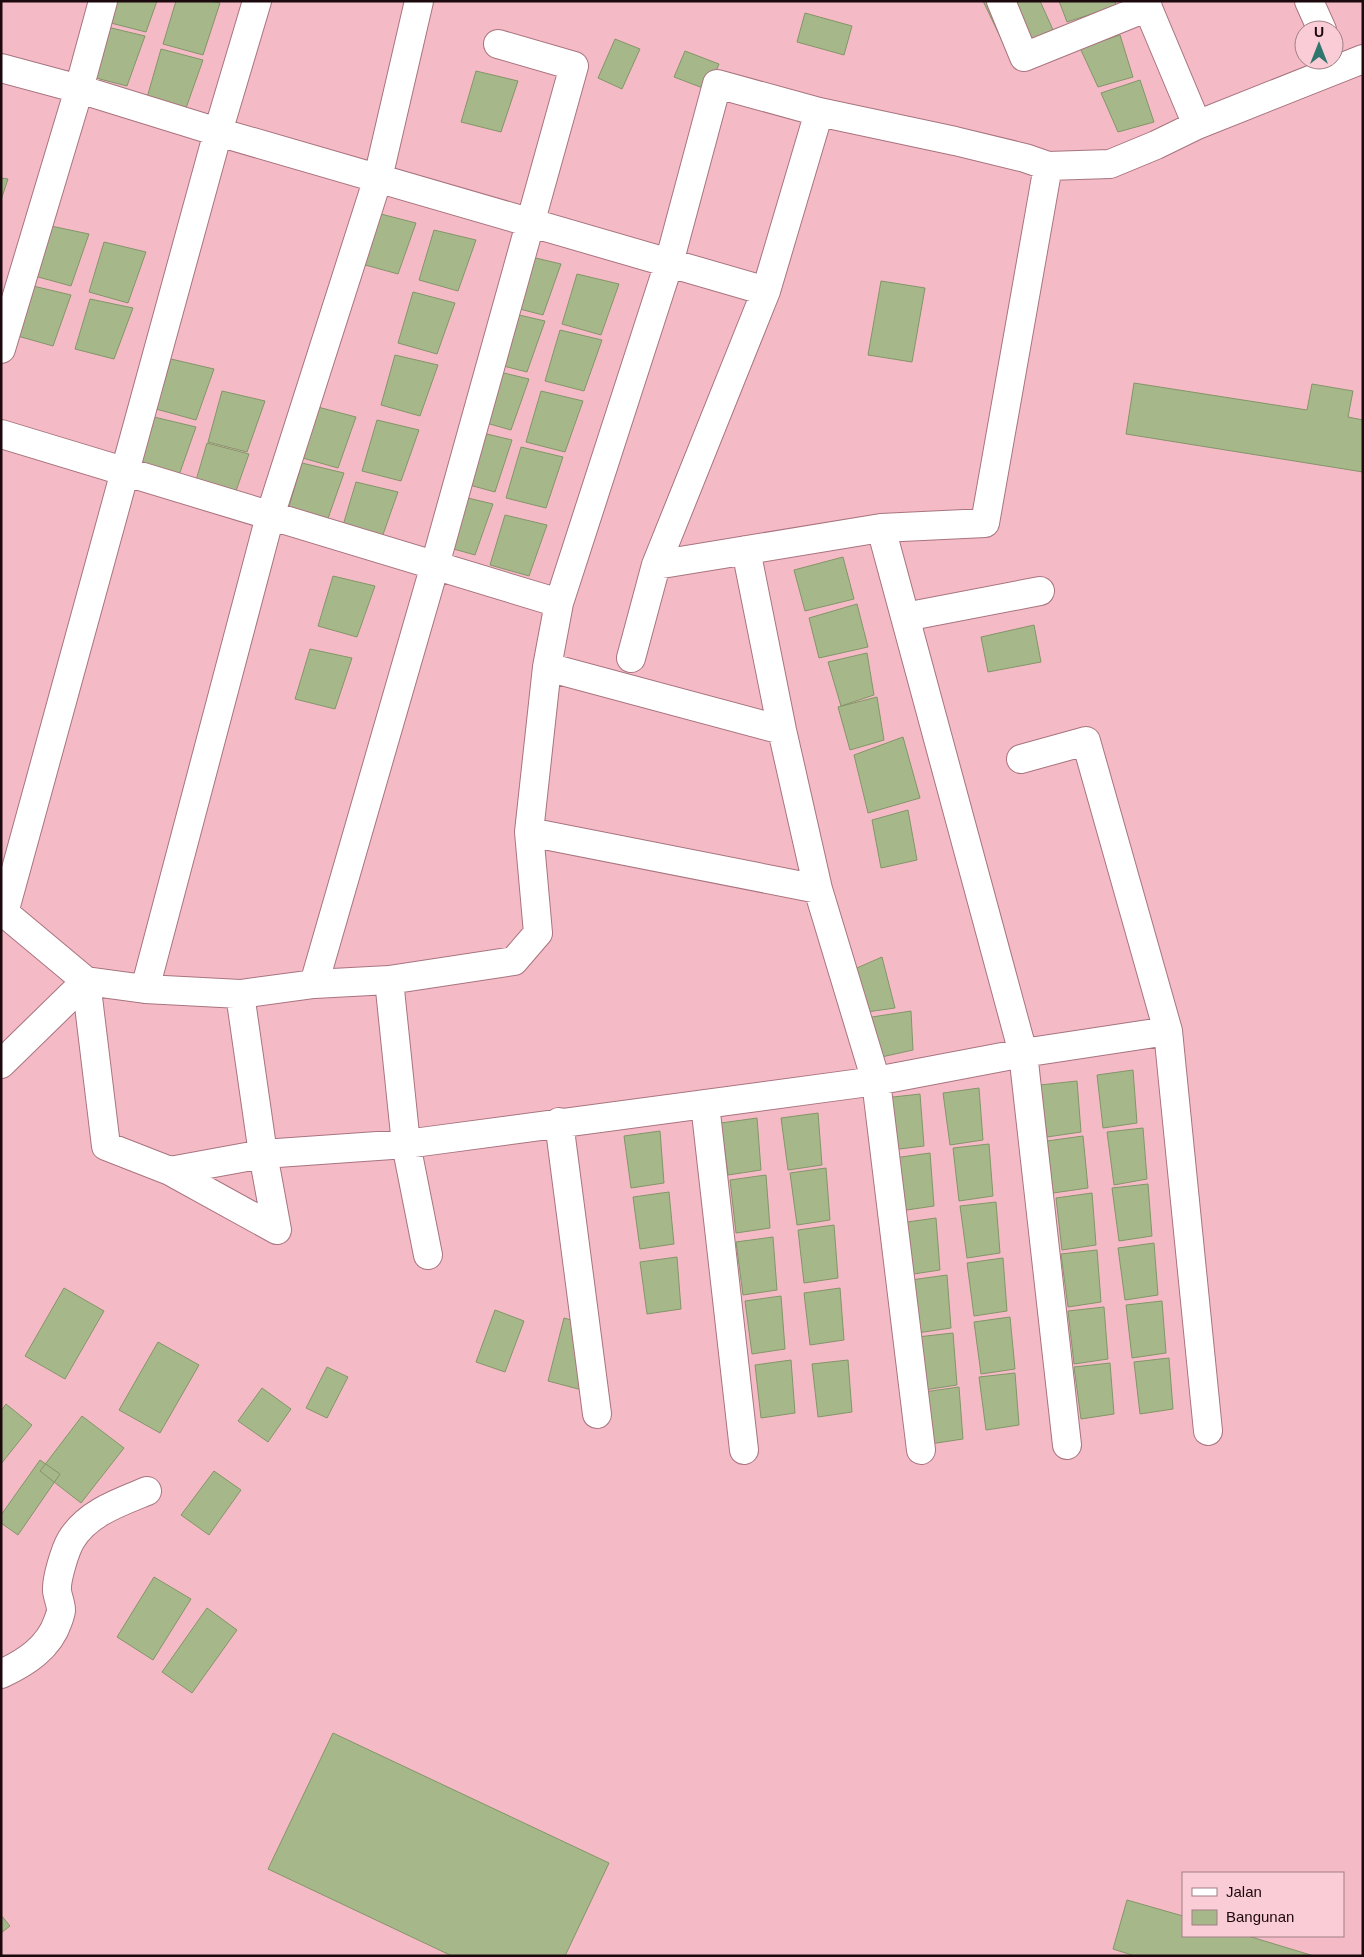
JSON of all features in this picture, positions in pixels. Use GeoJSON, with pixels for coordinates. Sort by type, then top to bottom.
{"type":"FeatureCollection","features":[{"type":"Feature","properties":{"kind":"street"},"geometry":{"type":"LineString","coordinates":[[1,348],[79,89],[102,1]]}},
{"type":"Feature","properties":{"kind":"street"},"geometry":{"type":"LineString","coordinates":[[256,1],[218,132],[126,472],[3,911],[86,981],[145,989],[240,994],[314,984],[389,980],[514,961],[538,933],[529,832],[547,668],[559,603],[669,263],[717,84],[820,112],[955,141],[1025,158],[1048,166],[1110,164],[1345,62]]}},
{"type":"Feature","properties":{"kind":"street"},"geometry":{"type":"LineString","coordinates":[[145,989],[270,516],[378,178],[419,1]]}},
{"type":"Feature","properties":{"kind":"street"},"geometry":{"type":"LineString","coordinates":[[1000,1],[1024,57],[1147,4],[1197,125]]}},
{"type":"Feature","properties":{"kind":"street"},"geometry":{"type":"LineString","coordinates":[[1309,1],[1318,20]]}},
{"type":"Feature","properties":{"kind":"street"},"geometry":{"type":"LineString","coordinates":[[314,984],[435,565],[574,66],[498,44]]}},
{"type":"Feature","properties":{"kind":"street"},"geometry":{"type":"LineString","coordinates":[[1,68],[79,89],[218,132],[766,291]]}},
{"type":"Feature","properties":{"kind":"street"},"geometry":{"type":"LineString","coordinates":[[630,658],[656,565],[766,291],[820,112]]}},
{"type":"Feature","properties":{"kind":"street"},"geometry":{"type":"LineString","coordinates":[[656,565],[881,528],[984,523],[1048,166]]}},
{"type":"Feature","properties":{"kind":"street"},"geometry":{"type":"LineString","coordinates":[[1,434],[559,603]]}},
{"type":"Feature","properties":{"kind":"street"},"geometry":{"type":"LineString","coordinates":[[881,528],[1023,1053],[1067,1445]]}},
{"type":"Feature","properties":{"kind":"street"},"geometry":{"type":"LineString","coordinates":[[746,550],[782,730],[818,889],[876,1081],[921,1450]]}},
{"type":"Feature","properties":{"kind":"street"},"geometry":{"type":"LineString","coordinates":[[905,617],[1040,591]]}},
{"type":"Feature","properties":{"kind":"street"},"geometry":{"type":"LineString","coordinates":[[547,668],[782,730]]}},
{"type":"Feature","properties":{"kind":"street"},"geometry":{"type":"LineString","coordinates":[[1021,759],[1086,741],[1168,1031],[1208,1431]]}},
{"type":"Feature","properties":{"kind":"street"},"geometry":{"type":"LineString","coordinates":[[529,832],[818,889]]}},
{"type":"Feature","properties":{"kind":"street"},"geometry":{"type":"LineString","coordinates":[[389,980],[406,1144],[428,1256]]}},
{"type":"Feature","properties":{"kind":"street"},"geometry":{"type":"LineString","coordinates":[[1,1064],[86,981]]}},
{"type":"Feature","properties":{"kind":"street"},"geometry":{"type":"LineString","coordinates":[[86,981],[106,1146],[170,1171],[277,1230],[240,994]]}},
{"type":"Feature","properties":{"kind":"street"},"geometry":{"type":"LineString","coordinates":[[170,1171],[264,1154],[406,1144],[876,1081],[1023,1053],[1168,1031]]}},
{"type":"Feature","properties":{"kind":"street"},"geometry":{"type":"LineString","coordinates":[[704,1104],[744,1450]]}},
{"type":"Feature","properties":{"kind":"street"},"geometry":{"type":"LineString","coordinates":[[559,1122],[597,1414]]}},
{"type":"Feature","properties":{"kind":"street"},"geometry":{"type":"LineString","coordinates":[[1,1674],[21,1665],[42,1649],[55,1630],[61,1611],[57,1590],[60,1570],[70,1540],[93,1516],[121,1501],[147,1491]]}},
{"type":"Feature","properties":{"kind":"building"},"geometry":{"type":"Polygon","coordinates":[[[113,1],[157,1],[146,32],[107,22],[113,1]]]}},
{"type":"Feature","properties":{"kind":"building"},"geometry":{"type":"Polygon","coordinates":[[[176,1],[210,1],[220,3],[203,55],[163,44],[176,1]]]}},
{"type":"Feature","properties":{"kind":"building"},"geometry":{"type":"Polygon","coordinates":[[[983,1],[1040,1],[1054,32],[1006,49],[983,1]]]}},
{"type":"Feature","properties":{"kind":"building"},"geometry":{"type":"Polygon","coordinates":[[[1059,1],[1115,1],[1116,6],[1067,22],[1059,1]]]}},
{"type":"Feature","properties":{"kind":"building"},"geometry":{"type":"Polygon","coordinates":[[[805,13],[852,26],[844,55],[797,42],[805,13]]]}},
{"type":"Feature","properties":{"kind":"building"},"geometry":{"type":"Polygon","coordinates":[[[103,26],[145,36],[127,86],[88,76],[103,26]]]}},
{"type":"Feature","properties":{"kind":"building"},"geometry":{"type":"Polygon","coordinates":[[[1120,35],[1133,77],[1098,87],[1080,48],[1120,35]]]}},
{"type":"Feature","properties":{"kind":"building"},"geometry":{"type":"Polygon","coordinates":[[[615,39],[640,49],[622,89],[598,78],[615,39]]]}},
{"type":"Feature","properties":{"kind":"building"},"geometry":{"type":"Polygon","coordinates":[[[161,49],[203,60],[185,111],[146,101],[161,49]]]}},
{"type":"Feature","properties":{"kind":"building"},"geometry":{"type":"Polygon","coordinates":[[[685,51],[719,64],[708,90],[674,77],[685,51]]]}},
{"type":"Feature","properties":{"kind":"building"},"geometry":{"type":"Polygon","coordinates":[[[476,71],[518,81],[501,132],[461,122],[476,71]]]}},
{"type":"Feature","properties":{"kind":"building"},"geometry":{"type":"Polygon","coordinates":[[[1140,80],[1154,122],[1118,132],[1101,93],[1140,80]]]}},
{"type":"Feature","properties":{"kind":"building"},"geometry":{"type":"Polygon","coordinates":[[[1,178],[8,179],[1,200],[1,178]]]}},
{"type":"Feature","properties":{"kind":"building"},"geometry":{"type":"Polygon","coordinates":[[[373,212],[416,223],[398,274],[358,263],[373,212]]]}},
{"type":"Feature","properties":{"kind":"building"},"geometry":{"type":"Polygon","coordinates":[[[46,225],[89,234],[71,286],[31,275],[46,225]]]}},
{"type":"Feature","properties":{"kind":"building"},"geometry":{"type":"Polygon","coordinates":[[[434,230],[476,240],[458,291],[419,280],[434,230]]]}},
{"type":"Feature","properties":{"kind":"building"},"geometry":{"type":"Polygon","coordinates":[[[104,242],[146,252],[128,303],[89,292],[104,242]]]}},
{"type":"Feature","properties":{"kind":"building"},"geometry":{"type":"Polygon","coordinates":[[[519,254],[561,264],[543,315],[504,305],[519,254]]]}},
{"type":"Feature","properties":{"kind":"building"},"geometry":{"type":"Polygon","coordinates":[[[577,274],[619,284],[601,335],[562,324],[577,274]]]}},
{"type":"Feature","properties":{"kind":"building"},"geometry":{"type":"Polygon","coordinates":[[[881,281],[925,288],[912,362],[868,355],[881,281]]]}},
{"type":"Feature","properties":{"kind":"building"},"geometry":{"type":"Polygon","coordinates":[[[29,285],[71,295],[53,346],[14,335],[29,285]]]}},
{"type":"Feature","properties":{"kind":"building"},"geometry":{"type":"Polygon","coordinates":[[[413,292],[455,303],[437,354],[398,343],[413,292]]]}},
{"type":"Feature","properties":{"kind":"building"},"geometry":{"type":"Polygon","coordinates":[[[90,299],[133,308],[114,359],[75,349],[90,299]]]}},
{"type":"Feature","properties":{"kind":"building"},"geometry":{"type":"Polygon","coordinates":[[[502,311],[545,321],[527,372],[488,362],[502,311]]]}},
{"type":"Feature","properties":{"kind":"building"},"geometry":{"type":"Polygon","coordinates":[[[560,330],[602,340],[584,391],[545,381],[560,330]]]}},
{"type":"Feature","properties":{"kind":"building"},"geometry":{"type":"Polygon","coordinates":[[[395,355],[438,365],[420,416],[381,405],[395,355]]]}},
{"type":"Feature","properties":{"kind":"building"},"geometry":{"type":"Polygon","coordinates":[[[171,359],[214,369],[196,420],[156,409],[171,359]]]}},
{"type":"Feature","properties":{"kind":"building"},"geometry":{"type":"Polygon","coordinates":[[[487,369],[529,379],[511,430],[472,419],[487,369]]]}},
{"type":"Feature","properties":{"kind":"building"},"geometry":{"type":"Polygon","coordinates":[[[1134,383],[1307,410],[1312,384],[1353,391],[1348,417],[1363,420],[1363,472],[1126,434],[1134,383]]]}},
{"type":"Feature","properties":{"kind":"building"},"geometry":{"type":"Polygon","coordinates":[[[222,391],[265,401],[247,452],[208,442],[222,391]]]}},
{"type":"Feature","properties":{"kind":"building"},"geometry":{"type":"Polygon","coordinates":[[[541,391],[583,401],[565,452],[526,442],[541,391]]]}},
{"type":"Feature","properties":{"kind":"building"},"geometry":{"type":"Polygon","coordinates":[[[314,406],[356,417],[338,468],[299,457],[314,406]]]}},
{"type":"Feature","properties":{"kind":"building"},"geometry":{"type":"Polygon","coordinates":[[[154,417],[196,427],[178,478],[139,467],[154,417]]]}},
{"type":"Feature","properties":{"kind":"building"},"geometry":{"type":"Polygon","coordinates":[[[377,420],[419,430],[401,481],[362,471],[377,420]]]}},
{"type":"Feature","properties":{"kind":"building"},"geometry":{"type":"Polygon","coordinates":[[[470,430],[512,440],[495,492],[455,481],[470,430]]]}},
{"type":"Feature","properties":{"kind":"building"},"geometry":{"type":"Polygon","coordinates":[[[207,443],[249,454],[231,505],[192,494],[207,443]]]}},
{"type":"Feature","properties":{"kind":"building"},"geometry":{"type":"Polygon","coordinates":[[[521,447],[563,457],[546,508],[506,498],[521,447]]]}},
{"type":"Feature","properties":{"kind":"building"},"geometry":{"type":"Polygon","coordinates":[[[302,463],[344,473],[326,524],[287,513],[302,463]]]}},
{"type":"Feature","properties":{"kind":"building"},"geometry":{"type":"Polygon","coordinates":[[[356,482],[398,492],[380,543],[341,532],[356,482]]]}},
{"type":"Feature","properties":{"kind":"building"},"geometry":{"type":"Polygon","coordinates":[[[451,494],[493,504],[475,555],[436,544],[451,494]]]}},
{"type":"Feature","properties":{"kind":"building"},"geometry":{"type":"Polygon","coordinates":[[[505,515],[547,525],[529,576],[490,565],[505,515]]]}},
{"type":"Feature","properties":{"kind":"building"},"geometry":{"type":"Polygon","coordinates":[[[843,557],[854,599],[805,611],[794,570],[843,557]]]}},
{"type":"Feature","properties":{"kind":"building"},"geometry":{"type":"Polygon","coordinates":[[[333,576],[375,586],[357,637],[318,626],[333,576]]]}},
{"type":"Feature","properties":{"kind":"building"},"geometry":{"type":"Polygon","coordinates":[[[857,604],[868,647],[819,658],[809,618],[857,604]]]}},
{"type":"Feature","properties":{"kind":"building"},"geometry":{"type":"Polygon","coordinates":[[[1034,625],[1041,662],[988,672],[981,637],[1034,625]]]}},
{"type":"Feature","properties":{"kind":"building"},"geometry":{"type":"Polygon","coordinates":[[[310,649],[352,658],[335,709],[295,699],[310,649]]]}},
{"type":"Feature","properties":{"kind":"building"},"geometry":{"type":"Polygon","coordinates":[[[867,653],[874,695],[841,706],[828,662],[867,653]]]}},
{"type":"Feature","properties":{"kind":"building"},"geometry":{"type":"Polygon","coordinates":[[[877,697],[884,740],[850,750],[838,707],[877,697]]]}},
{"type":"Feature","properties":{"kind":"building"},"geometry":{"type":"Polygon","coordinates":[[[903,737],[920,798],[868,813],[854,755],[903,737]]]}},
{"type":"Feature","properties":{"kind":"building"},"geometry":{"type":"Polygon","coordinates":[[[908,810],[917,860],[881,868],[872,820],[908,810]]]}},
{"type":"Feature","properties":{"kind":"building"},"geometry":{"type":"Polygon","coordinates":[[[882,957],[895,1008],[860,1013],[850,971],[882,957]]]}},
{"type":"Feature","properties":{"kind":"building"},"geometry":{"type":"Polygon","coordinates":[[[911,1011],[913,1050],[868,1060],[859,1019],[911,1011]]]}},
{"type":"Feature","properties":{"kind":"building"},"geometry":{"type":"Polygon","coordinates":[[[1133,1070],[1137,1123],[1103,1128],[1097,1075],[1133,1070]]]}},
{"type":"Feature","properties":{"kind":"building"},"geometry":{"type":"Polygon","coordinates":[[[1077,1081],[1081,1132],[1047,1137],[1040,1085],[1077,1081]]]}},
{"type":"Feature","properties":{"kind":"building"},"geometry":{"type":"Polygon","coordinates":[[[979,1088],[983,1140],[950,1145],[943,1093],[979,1088]]]}},
{"type":"Feature","properties":{"kind":"building"},"geometry":{"type":"Polygon","coordinates":[[[920,1094],[924,1146],[891,1150],[884,1098],[920,1094]]]}},
{"type":"Feature","properties":{"kind":"building"},"geometry":{"type":"Polygon","coordinates":[[[818,1113],[822,1165],[788,1170],[781,1118],[818,1113]]]}},
{"type":"Feature","properties":{"kind":"building"},"geometry":{"type":"Polygon","coordinates":[[[757,1118],[761,1170],[728,1175],[721,1123],[757,1118]]]}},
{"type":"Feature","properties":{"kind":"building"},"geometry":{"type":"Polygon","coordinates":[[[1143,1128],[1147,1179],[1114,1185],[1107,1132],[1143,1128]]]}},
{"type":"Feature","properties":{"kind":"building"},"geometry":{"type":"Polygon","coordinates":[[[660,1131],[664,1183],[631,1188],[624,1136],[660,1131]]]}},
{"type":"Feature","properties":{"kind":"building"},"geometry":{"type":"Polygon","coordinates":[[[1083,1136],[1088,1188],[1053,1193],[1047,1141],[1083,1136]]]}},
{"type":"Feature","properties":{"kind":"building"},"geometry":{"type":"Polygon","coordinates":[[[989,1144],[993,1196],[959,1201],[953,1148],[989,1144]]]}},
{"type":"Feature","properties":{"kind":"building"},"geometry":{"type":"Polygon","coordinates":[[[930,1153],[934,1206],[900,1211],[894,1158],[930,1153]]]}},
{"type":"Feature","properties":{"kind":"building"},"geometry":{"type":"Polygon","coordinates":[[[826,1168],[830,1220],[797,1225],[790,1173],[826,1168]]]}},
{"type":"Feature","properties":{"kind":"building"},"geometry":{"type":"Polygon","coordinates":[[[766,1175],[770,1228],[736,1233],[730,1180],[766,1175]]]}},
{"type":"Feature","properties":{"kind":"building"},"geometry":{"type":"Polygon","coordinates":[[[1148,1184],[1152,1236],[1119,1241],[1112,1188],[1148,1184]]]}},
{"type":"Feature","properties":{"kind":"building"},"geometry":{"type":"Polygon","coordinates":[[[669,1192],[674,1244],[640,1249],[633,1197],[669,1192]]]}},
{"type":"Feature","properties":{"kind":"building"},"geometry":{"type":"Polygon","coordinates":[[[1092,1193],[1096,1245],[1062,1250],[1056,1198],[1092,1193]]]}},
{"type":"Feature","properties":{"kind":"building"},"geometry":{"type":"Polygon","coordinates":[[[996,1202],[1000,1253],[967,1258],[960,1206],[996,1202]]]}},
{"type":"Feature","properties":{"kind":"building"},"geometry":{"type":"Polygon","coordinates":[[[936,1218],[940,1270],[907,1275],[900,1223],[936,1218]]]}},
{"type":"Feature","properties":{"kind":"building"},"geometry":{"type":"Polygon","coordinates":[[[834,1225],[838,1278],[804,1283],[798,1230],[834,1225]]]}},
{"type":"Feature","properties":{"kind":"building"},"geometry":{"type":"Polygon","coordinates":[[[773,1237],[777,1290],[743,1295],[736,1242],[773,1237]]]}},
{"type":"Feature","properties":{"kind":"building"},"geometry":{"type":"Polygon","coordinates":[[[1154,1243],[1158,1295],[1125,1300],[1118,1248],[1154,1243]]]}},
{"type":"Feature","properties":{"kind":"building"},"geometry":{"type":"Polygon","coordinates":[[[1097,1250],[1101,1302],[1068,1307],[1061,1254],[1097,1250]]]}},
{"type":"Feature","properties":{"kind":"building"},"geometry":{"type":"Polygon","coordinates":[[[677,1257],[681,1309],[647,1314],[640,1262],[677,1257]]]}},
{"type":"Feature","properties":{"kind":"building"},"geometry":{"type":"Polygon","coordinates":[[[1003,1258],[1007,1311],[974,1316],[967,1263],[1003,1258]]]}},
{"type":"Feature","properties":{"kind":"building"},"geometry":{"type":"Polygon","coordinates":[[[947,1275],[951,1328],[917,1333],[911,1280],[947,1275]]]}},
{"type":"Feature","properties":{"kind":"building"},"geometry":{"type":"Polygon","coordinates":[[[64,1288],[104,1311],[65,1379],[25,1356],[64,1288]]]}},
{"type":"Feature","properties":{"kind":"building"},"geometry":{"type":"Polygon","coordinates":[[[840,1288],[844,1340],[810,1345],[804,1293],[840,1288]]]}},
{"type":"Feature","properties":{"kind":"building"},"geometry":{"type":"Polygon","coordinates":[[[781,1296],[785,1349],[752,1354],[745,1301],[781,1296]]]}},
{"type":"Feature","properties":{"kind":"building"},"geometry":{"type":"Polygon","coordinates":[[[1162,1301],[1166,1353],[1132,1358],[1126,1305],[1162,1301]]]}},
{"type":"Feature","properties":{"kind":"building"},"geometry":{"type":"Polygon","coordinates":[[[1104,1307],[1108,1359],[1074,1364],[1068,1311],[1104,1307]]]}},
{"type":"Feature","properties":{"kind":"building"},"geometry":{"type":"Polygon","coordinates":[[[495,1310],[524,1321],[505,1372],[476,1362],[495,1310]]]}},
{"type":"Feature","properties":{"kind":"building"},"geometry":{"type":"Polygon","coordinates":[[[1010,1317],[1015,1369],[981,1374],[974,1322],[1010,1317]]]}},
{"type":"Feature","properties":{"kind":"building"},"geometry":{"type":"Polygon","coordinates":[[[564,1318],[597,1327],[582,1390],[548,1381],[564,1318]]]}},
{"type":"Feature","properties":{"kind":"building"},"geometry":{"type":"Polygon","coordinates":[[[953,1333],[957,1385],[924,1390],[917,1337],[953,1333]]]}},
{"type":"Feature","properties":{"kind":"building"},"geometry":{"type":"Polygon","coordinates":[[[158,1342],[199,1365],[160,1433],[119,1410],[158,1342]]]}},
{"type":"Feature","properties":{"kind":"building"},"geometry":{"type":"Polygon","coordinates":[[[1169,1358],[1173,1409],[1140,1414],[1134,1362],[1169,1358]]]}},
{"type":"Feature","properties":{"kind":"building"},"geometry":{"type":"Polygon","coordinates":[[[791,1360],[795,1413],[761,1418],[755,1365],[791,1360]]]}},
{"type":"Feature","properties":{"kind":"building"},"geometry":{"type":"Polygon","coordinates":[[[848,1360],[852,1412],[818,1417],[812,1364],[848,1360]]]}},
{"type":"Feature","properties":{"kind":"building"},"geometry":{"type":"Polygon","coordinates":[[[1110,1363],[1114,1414],[1081,1419],[1074,1367],[1110,1363]]]}},
{"type":"Feature","properties":{"kind":"building"},"geometry":{"type":"Polygon","coordinates":[[[327,1367],[348,1377],[327,1418],[306,1408],[327,1367]]]}},
{"type":"Feature","properties":{"kind":"building"},"geometry":{"type":"Polygon","coordinates":[[[1015,1373],[1019,1425],[986,1430],[979,1377],[1015,1373]]]}},
{"type":"Feature","properties":{"kind":"building"},"geometry":{"type":"Polygon","coordinates":[[[959,1387],[963,1439],[930,1444],[924,1392],[959,1387]]]}},
{"type":"Feature","properties":{"kind":"building"},"geometry":{"type":"Polygon","coordinates":[[[262,1388],[291,1409],[268,1442],[238,1421],[262,1388]]]}},
{"type":"Feature","properties":{"kind":"building"},"geometry":{"type":"Polygon","coordinates":[[[6,1404],[32,1425],[1,1464],[1,1411],[6,1404]]]}},
{"type":"Feature","properties":{"kind":"building"},"geometry":{"type":"Polygon","coordinates":[[[82,1416],[124,1448],[81,1503],[40,1471],[82,1416]]]}},
{"type":"Feature","properties":{"kind":"building"},"geometry":{"type":"Polygon","coordinates":[[[40,1460],[60,1474],[18,1535],[1,1523],[1,1515],[40,1460]]]}},
{"type":"Feature","properties":{"kind":"building"},"geometry":{"type":"Polygon","coordinates":[[[214,1471],[241,1490],[209,1535],[181,1515],[214,1471]]]}},
{"type":"Feature","properties":{"kind":"building"},"geometry":{"type":"Polygon","coordinates":[[[154,1577],[191,1599],[153,1660],[117,1637],[154,1577]]]}},
{"type":"Feature","properties":{"kind":"building"},"geometry":{"type":"Polygon","coordinates":[[[207,1608],[237,1630],[192,1693],[162,1672],[207,1608]]]}},
{"type":"Feature","properties":{"kind":"building"},"geometry":{"type":"Polygon","coordinates":[[[333,1733],[609,1863],[565,1956],[452,1956],[268,1869],[333,1733]]]}},
{"type":"Feature","properties":{"kind":"building"},"geometry":{"type":"Polygon","coordinates":[[[1127,1900],[1182,1916],[1182,1937],[1251,1937],[1314,1956],[1135,1956],[1113,1949],[1127,1900]]]}},
{"type":"Feature","properties":{"kind":"building"},"geometry":{"type":"Polygon","coordinates":[[[1,1915],[10,1926],[1,1933],[1,1915]]]}}]}
